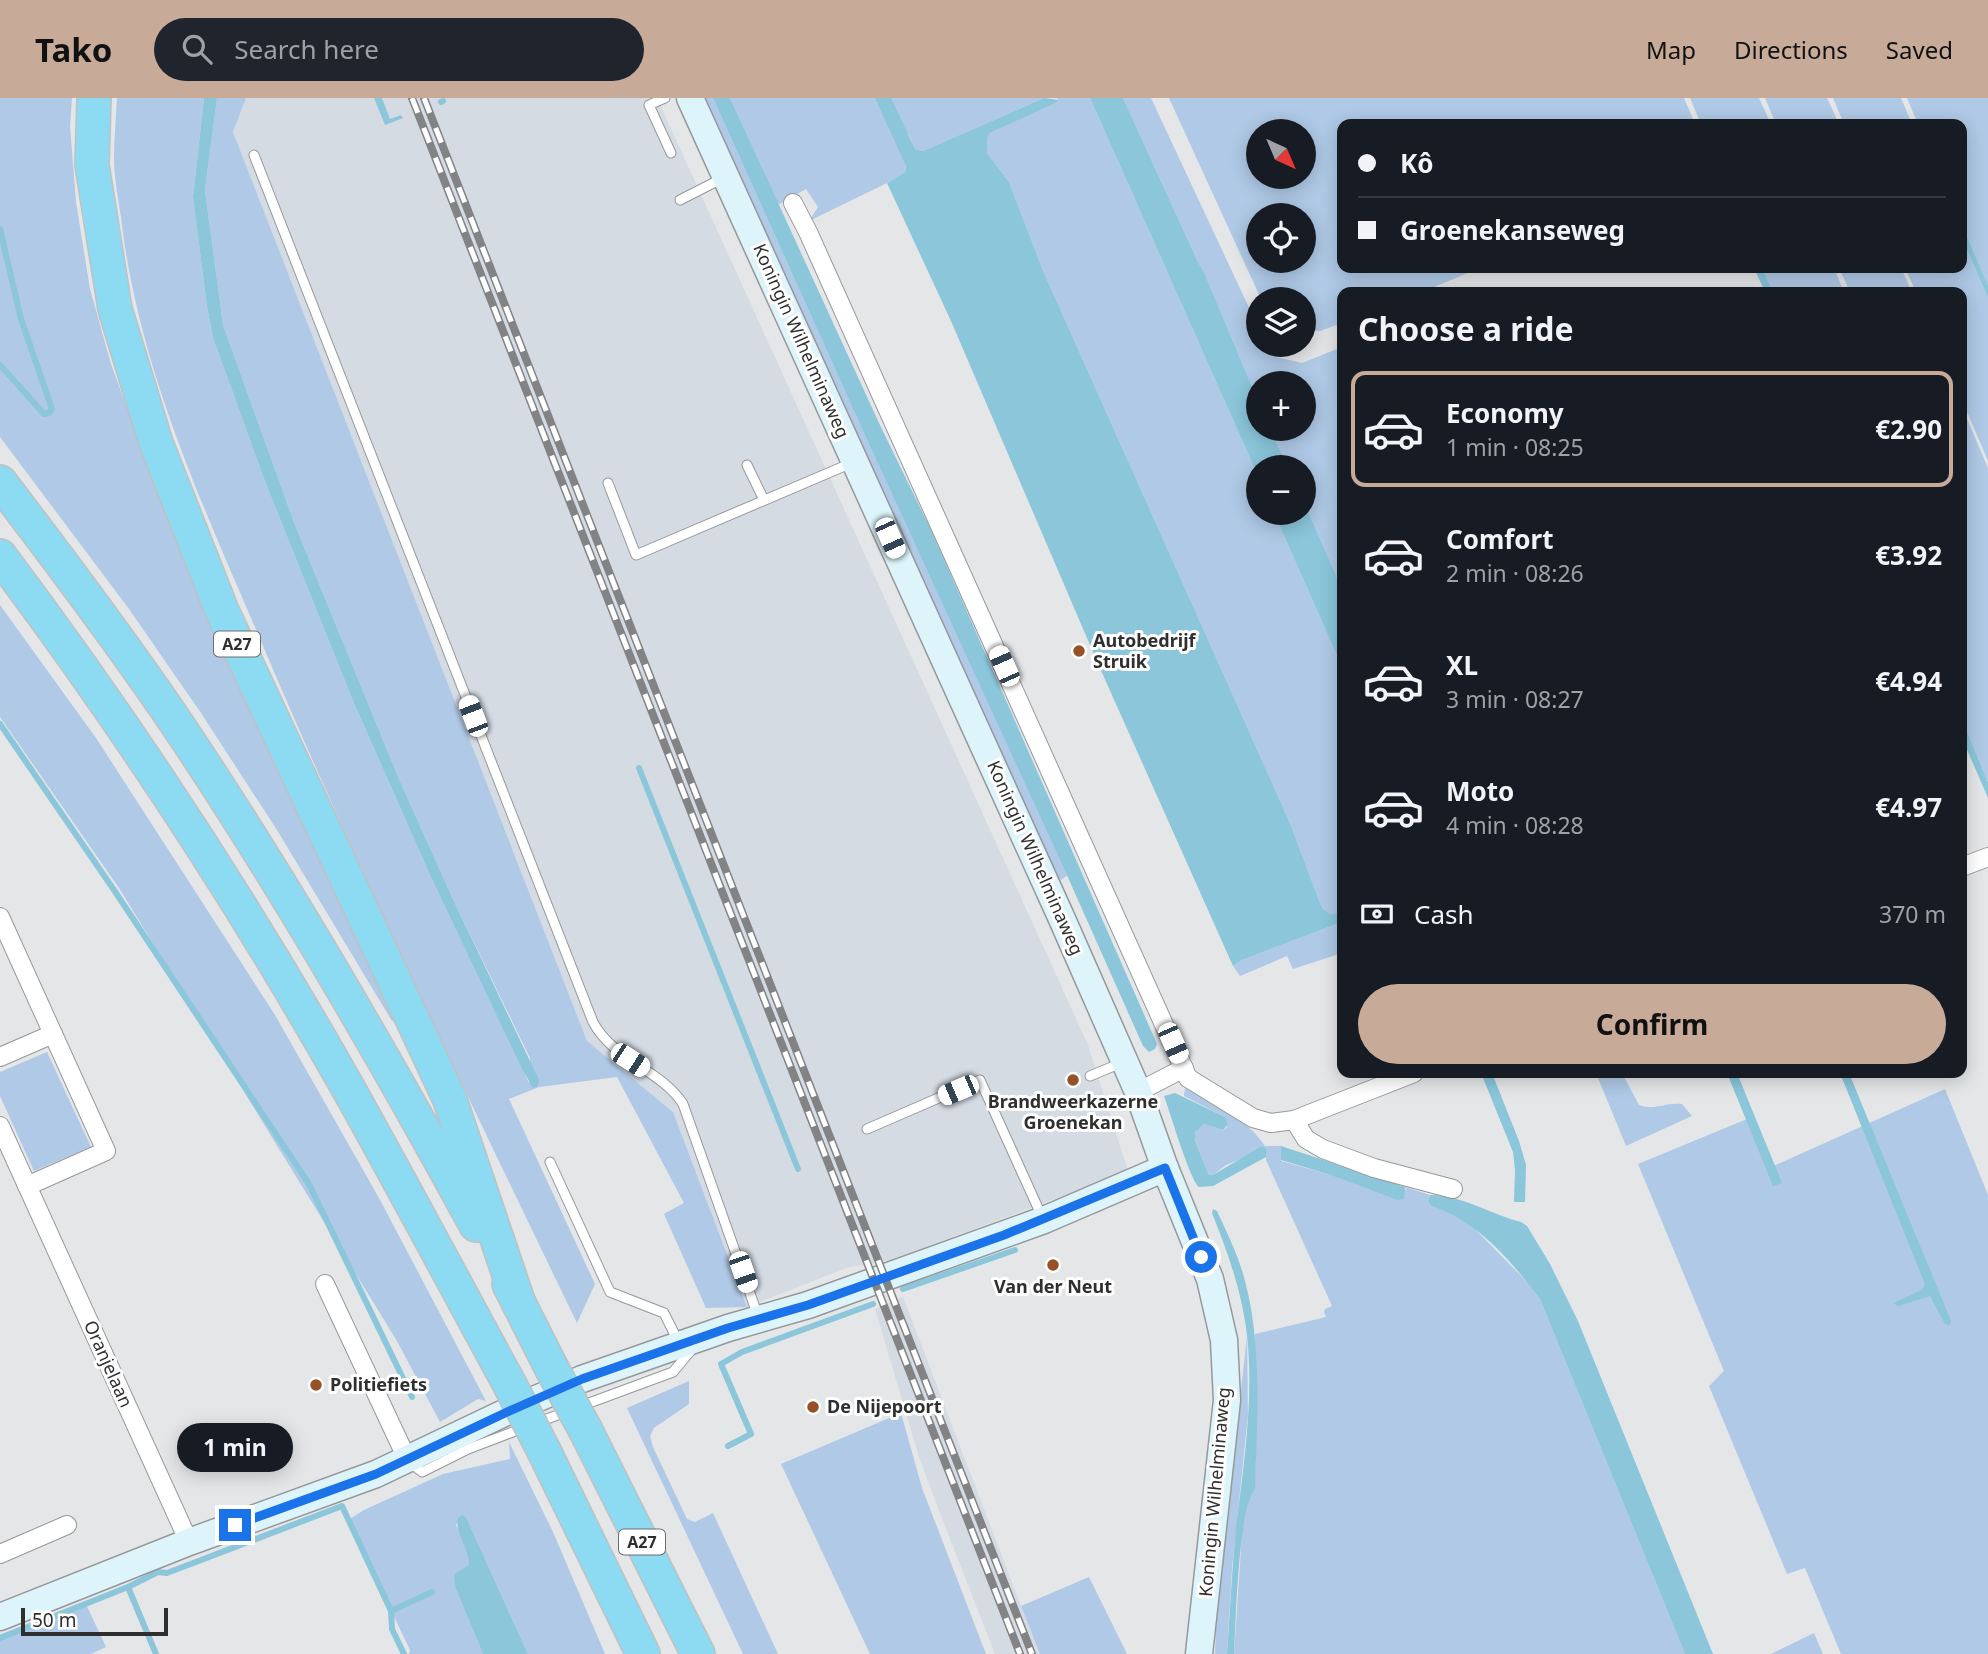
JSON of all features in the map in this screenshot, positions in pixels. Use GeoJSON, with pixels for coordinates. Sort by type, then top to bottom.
{"type":"FeatureCollection","features":[{"type":"Feature","properties":{"kind":"highway","name":"A27"},"geometry":{"type":"LineString","coordinates":[[94,98],[92,165],[115,309],[156,443],[222,611],[450,1100],[519,1304]]}},
{"type":"Feature","properties":{"kind":"highway","name":"A27"},"geometry":{"type":"LineString","coordinates":[[0,482],[75,580],[180,728],[239,819],[382,1054],[586,1431],[698,1654]]}},
{"type":"Feature","properties":{"kind":"highway","name":"A27"},"geometry":{"type":"LineString","coordinates":[[0,556],[46,616],[136,747],[262,945],[347,1086],[510,1385],[643,1654]]}},
{"type":"Feature","properties":{"kind":"main road","name":"Koningin Wilhelminaweg"},"geometry":{"type":"LineString","coordinates":[[690,98],[1125,1061],[1210,1279],[1224,1340],[1227,1400],[1199,1654]]}},
{"type":"Feature","properties":{"kind":"main road"},"geometry":{"type":"LineString","coordinates":[[0,1617],[189,1542],[408,1461],[495,1417],[549,1394],[691,1341],[759,1320],[1044,1220],[1165,1168]]}},
{"type":"Feature","properties":{"kind":"street"},"geometry":{"type":"LineString","coordinates":[[793,203],[814,244],[1188,1078],[1253,1118],[1271,1123],[1294,1120],[1401,1078]]}},
{"type":"Feature","properties":{"kind":"street"},"geometry":{"type":"LineString","coordinates":[[1967,865],[1988,857]]}},
{"type":"Feature","properties":{"kind":"street"},"geometry":{"type":"LineString","coordinates":[[0,917],[106,1151],[27,1186]]}},
{"type":"Feature","properties":{"kind":"street"},"geometry":{"type":"LineString","coordinates":[[0,1057],[53,1034]]}},
{"type":"Feature","properties":{"kind":"street"},"geometry":{"type":"LineString","coordinates":[[1138,1092],[1184,1068]]}},
{"type":"Feature","properties":{"kind":"street"},"geometry":{"type":"LineString","coordinates":[[1294,1120],[1306,1139],[1323,1149],[1374,1168],[1452,1189]]}},
{"type":"Feature","properties":{"kind":"street","name":"Oranjelaan"},"geometry":{"type":"LineString","coordinates":[[0,1126],[189,1542]]}},
{"type":"Feature","properties":{"kind":"street"},"geometry":{"type":"LineString","coordinates":[[326,1284],[408,1461]]}},
{"type":"Feature","properties":{"kind":"street"},"geometry":{"type":"LineString","coordinates":[[0,1554],[67,1525]]}},
{"type":"Feature","properties":{"kind":"lane"},"geometry":{"type":"LineString","coordinates":[[665,98],[649,105],[671,153]]}},
{"type":"Feature","properties":{"kind":"lane"},"geometry":{"type":"LineString","coordinates":[[254,155],[593,1022],[600,1037],[675,1091],[683,1104],[759,1320]]}},
{"type":"Feature","properties":{"kind":"lane"},"geometry":{"type":"LineString","coordinates":[[680,200],[726,177]]}},
{"type":"Feature","properties":{"kind":"lane"},"geometry":{"type":"LineString","coordinates":[[608,483],[636,555],[856,462]]}},
{"type":"Feature","properties":{"kind":"lane"},"geometry":{"type":"LineString","coordinates":[[747,465],[764,500]]}},
{"type":"Feature","properties":{"kind":"lane"},"geometry":{"type":"LineString","coordinates":[[1090,1076],[1125,1061]]}},
{"type":"Feature","properties":{"kind":"lane"},"geometry":{"type":"LineString","coordinates":[[867,1129],[980,1080],[1044,1220]]}},
{"type":"Feature","properties":{"kind":"lane"},"geometry":{"type":"LineString","coordinates":[[550,1162],[610,1292],[664,1313],[691,1341]]}},
{"type":"Feature","properties":{"kind":"shaded area"},"geometry":{"type":"Polygon","coordinates":[[[0,98],[72,98],[70,126],[76,202],[90,289],[111,364],[156,488],[395,1019],[392,1021],[277,830],[201,713],[129,609],[0,437],[0,98]]]}},
{"type":"Feature","properties":{"kind":"shaded area"},"geometry":{"type":"Polygon","coordinates":[[[117,98],[204,98],[193,197],[213,338],[266,484],[353,701],[430,875],[529,1083],[530,1058],[452,897],[399,779],[295,525],[223,325],[205,190],[217,98],[246,98],[233,132],[587,1041],[673,1112],[747,1307],[706,1308],[664,1214],[684,1203],[617,1077],[539,1087],[509,1099],[595,1284],[577,1323],[347,838],[227,563],[181,450],[161,393],[130,277],[115,172],[117,98]]]}},
{"type":"Feature","properties":{"kind":"shaded area"},"geometry":{"type":"Polygon","coordinates":[[[204,98],[217,98],[205,190],[223,325],[295,525],[399,779],[539,1080],[538,1086],[533,1088],[430,875],[353,701],[266,484],[213,338],[193,197],[204,98]]]}},
{"type":"Feature","properties":{"kind":"shaded area"},"geometry":{"type":"Polygon","coordinates":[[[246,98],[657,98],[1088,1045],[1127,1168],[1122,1174],[888,1261],[849,1267],[747,1307],[673,1112],[587,1041],[233,132],[246,98]]]}},
{"type":"Feature","properties":{"kind":"shaded area"},"geometry":{"type":"Polygon","coordinates":[[[374,98],[382,98],[390,119],[401,115],[403,118],[385,125],[374,98]]]}},
{"type":"Feature","properties":{"kind":"shaded area"},"geometry":{"type":"Polygon","coordinates":[[[700,98],[713,98],[1068,875],[1061,880],[1048,863],[700,98]]]}},
{"type":"Feature","properties":{"kind":"shaded area"},"geometry":{"type":"Polygon","coordinates":[[[713,98],[730,98],[932,532],[1157,1044],[1155,1049],[1149,1052],[1143,1046],[713,98]]]}},
{"type":"Feature","properties":{"kind":"shaded area"},"geometry":{"type":"Polygon","coordinates":[[[730,98],[1044,98],[923,151],[915,149],[908,133],[905,172],[809,221],[818,207],[806,189],[778,205],[730,98]]]}},
{"type":"Feature","properties":{"kind":"shaded area"},"geometry":{"type":"Polygon","coordinates":[[[875,98],[891,98],[915,149],[923,151],[1044,98],[1059,100],[990,133],[987,153],[1009,182],[1044,273],[1290,823],[1320,903],[1330,914],[1337,913],[1337,924],[1242,960],[1233,966],[1099,666],[951,321],[887,183],[905,172],[906,166],[875,98]]]}},
{"type":"Feature","properties":{"kind":"shaded area"},"geometry":{"type":"Polygon","coordinates":[[[1057,98],[1090,98],[1249,455],[1246,455],[1246,525],[1279,525],[1337,656],[1337,913],[1330,914],[1320,903],[1290,823],[1044,273],[1009,182],[987,153],[990,133],[1059,100],[1057,98]]]}},
{"type":"Feature","properties":{"kind":"shaded area"},"geometry":{"type":"Polygon","coordinates":[[[1090,98],[1123,98],[1204,272],[1246,372],[1246,441],[1276,441],[1282,455],[1249,455],[1090,98]]]}},
{"type":"Feature","properties":{"kind":"shaded area"},"geometry":{"type":"Polygon","coordinates":[[[1123,98],[1151,98],[1246,301],[1246,357],[1276,357],[1302,363],[1337,349],[1337,578],[1314,525],[1316,455],[1282,455],[1276,441],[1316,441],[1316,371],[1246,372],[1204,272],[1123,98]]]}},
{"type":"Feature","properties":{"kind":"shaded area"},"geometry":{"type":"Polygon","coordinates":[[[1169,98],[1684,98],[1693,119],[1337,119],[1337,273],[1468,273],[1434,287],[1337,287],[1337,325],[1316,331],[1316,287],[1256,287],[1249,273],[1316,273],[1316,203],[1246,203],[1246,266],[1169,98]]]}},
{"type":"Feature","properties":{"kind":"shaded area"},"geometry":{"type":"Polygon","coordinates":[[[1690,98],[1759,98],[1769,119],[1699,119],[1690,98]]]}},
{"type":"Feature","properties":{"kind":"shaded area"},"geometry":{"type":"Polygon","coordinates":[[[1765,98],[1827,98],[1837,119],[1774,119],[1765,98]]]}},
{"type":"Feature","properties":{"kind":"shaded area"},"geometry":{"type":"Polygon","coordinates":[[[1833,98],[1901,98],[1910,119],[1842,119],[1833,98]]]}},
{"type":"Feature","properties":{"kind":"shaded area"},"geometry":{"type":"Polygon","coordinates":[[[1907,98],[1988,98],[1988,285],[1967,237],[1967,119],[1916,119],[1907,98]]]}},
{"type":"Feature","properties":{"kind":"shaded area"},"geometry":{"type":"Polygon","coordinates":[[[1967,237],[1988,285],[1988,298],[1967,250],[1967,237]]]}},
{"type":"Feature","properties":{"kind":"shaded area"},"geometry":{"type":"Polygon","coordinates":[[[1967,250],[1988,298],[1988,461],[1967,412],[1967,287],[1914,287],[1907,273],[1967,273],[1967,250]]]}},
{"type":"Feature","properties":{"kind":"shaded area"},"geometry":{"type":"Polygon","coordinates":[[[1756,273],[1764,273],[1771,287],[1763,287],[1756,273]]]}},
{"type":"Feature","properties":{"kind":"shaded area"},"geometry":{"type":"Polygon","coordinates":[[[1764,273],[1836,273],[1842,287],[1771,287],[1764,273]]]}},
{"type":"Feature","properties":{"kind":"shaded area"},"geometry":{"type":"Polygon","coordinates":[[[1841,273],[1903,273],[1910,287],[1848,287],[1841,273]]]}},
{"type":"Feature","properties":{"kind":"shaded area"},"geometry":{"type":"Polygon","coordinates":[[[1967,419],[1988,468],[1988,782],[1967,731],[1967,419]]]}},
{"type":"Feature","properties":{"kind":"shaded area"},"geometry":{"type":"Polygon","coordinates":[[[1279,525],[1314,525],[1337,578],[1337,656],[1279,525]]]}},
{"type":"Feature","properties":{"kind":"shaded area"},"geometry":{"type":"Polygon","coordinates":[[[0,605],[96,738],[275,1015],[379,1198],[486,1401],[478,1399],[440,1422],[397,1341],[119,888],[0,717],[0,605]]]}},
{"type":"Feature","properties":{"kind":"shaded area"},"geometry":{"type":"Polygon","coordinates":[[[1967,731],[1988,782],[1988,798],[1967,750],[1967,731]]]}},
{"type":"Feature","properties":{"kind":"shaded area"},"geometry":{"type":"Polygon","coordinates":[[[1337,924],[1337,955],[1293,969],[1287,956],[1240,976],[1233,966],[1242,960],[1337,924]]]}},
{"type":"Feature","properties":{"kind":"shaded area"},"geometry":{"type":"Polygon","coordinates":[[[47,1052],[91,1147],[34,1171],[0,1096],[0,1072],[47,1052]]]}},
{"type":"Feature","properties":{"kind":"shaded area"},"geometry":{"type":"Polygon","coordinates":[[[1483,1078],[1494,1078],[1519,1141],[1526,1165],[1525,1202],[1514,1202],[1513,1152],[1483,1078]]]}},
{"type":"Feature","properties":{"kind":"shaded area"},"geometry":{"type":"Polygon","coordinates":[[[1598,1078],[1625,1078],[1639,1105],[1650,1107],[1682,1104],[1692,1116],[1626,1146],[1598,1078]]]}},
{"type":"Feature","properties":{"kind":"shaded area"},"geometry":{"type":"Polygon","coordinates":[[[1729,1078],[1739,1078],[1782,1183],[1773,1186],[1729,1078]]]}},
{"type":"Feature","properties":{"kind":"shaded area"},"geometry":{"type":"Polygon","coordinates":[[[1842,1078],[1851,1078],[1951,1321],[1949,1326],[1945,1324],[1930,1296],[1898,1306],[1893,1303],[1922,1290],[1925,1284],[1842,1078]]]}},
{"type":"Feature","properties":{"kind":"shaded area"},"geometry":{"type":"Polygon","coordinates":[[[1185,1088],[1249,1127],[1265,1146],[1281,1146],[1281,1161],[1331,1175],[1406,1190],[1405,1187],[1430,1195],[1428,1201],[1431,1206],[1449,1212],[1471,1225],[1528,1283],[1540,1299],[1685,1654],[1234,1654],[1242,1534],[1256,1464],[1255,1334],[1326,1317],[1325,1309],[1332,1306],[1266,1160],[1266,1149],[1226,1165],[1213,1175],[1207,1173],[1194,1136],[1197,1128],[1204,1124],[1223,1130],[1227,1127],[1225,1117],[1184,1096],[1185,1088]]]}},
{"type":"Feature","properties":{"kind":"shaded area"},"geometry":{"type":"Polygon","coordinates":[[[1945,1089],[1988,1195],[1988,1654],[1841,1654],[1805,1568],[1787,1574],[1709,1386],[1724,1371],[1638,1164],[1747,1119],[1769,1168],[1945,1089]]]}},
{"type":"Feature","properties":{"kind":"shaded area"},"geometry":{"type":"Polygon","coordinates":[[[1175,1093],[1225,1117],[1228,1124],[1223,1130],[1204,1124],[1195,1132],[1195,1140],[1208,1174],[1213,1175],[1262,1146],[1266,1149],[1266,1157],[1213,1186],[1199,1187],[1164,1096],[1175,1093]]]}},
{"type":"Feature","properties":{"kind":"shaded area"},"geometry":{"type":"Polygon","coordinates":[[[1281,1146],[1405,1187],[1404,1199],[1398,1200],[1281,1160],[1281,1146]]]}},
{"type":"Feature","properties":{"kind":"shaded area"},"geometry":{"type":"Polygon","coordinates":[[[1430,1195],[1464,1201],[1527,1226],[1550,1264],[1578,1321],[1713,1654],[1685,1654],[1540,1299],[1505,1257],[1478,1232],[1448,1212],[1431,1206],[1428,1201],[1430,1195]]]}},
{"type":"Feature","properties":{"kind":"shaded area"},"geometry":{"type":"Polygon","coordinates":[[[1213,1209],[1217,1211],[1243,1275],[1251,1309],[1256,1360],[1255,1488],[1249,1501],[1241,1542],[1234,1654],[1227,1654],[1236,1527],[1247,1431],[1249,1359],[1242,1303],[1212,1213],[1213,1209]]]}},
{"type":"Feature","properties":{"kind":"shaded area"},"geometry":{"type":"Polygon","coordinates":[[[903,1297],[1040,1654],[995,1654],[943,1521],[919,1457],[875,1309],[903,1297]]]}},
{"type":"Feature","properties":{"kind":"shaded area"},"geometry":{"type":"Polygon","coordinates":[[[1247,1336],[1248,1415],[1232,1568],[1227,1654],[1215,1654],[1217,1611],[1247,1336]]]}},
{"type":"Feature","properties":{"kind":"shaded area"},"geometry":{"type":"Polygon","coordinates":[[[689,1381],[689,1404],[654,1428],[650,1436],[653,1447],[687,1519],[695,1522],[713,1513],[778,1654],[743,1654],[627,1408],[689,1381]]]}},
{"type":"Feature","properties":{"kind":"shaded area"},"geometry":{"type":"Polygon","coordinates":[[[901,1413],[922,1488],[986,1654],[870,1654],[781,1464],[901,1413]]]}},
{"type":"Feature","properties":{"kind":"shaded area"},"geometry":{"type":"Polygon","coordinates":[[[509,1442],[553,1532],[605,1654],[528,1654],[466,1517],[462,1516],[456,1525],[470,1559],[469,1566],[459,1571],[455,1587],[483,1654],[409,1654],[410,1650],[348,1520],[443,1474],[510,1459],[509,1442]]]}},
{"type":"Feature","properties":{"kind":"shaded area"},"geometry":{"type":"Polygon","coordinates":[[[462,1515],[466,1517],[528,1654],[483,1654],[455,1587],[454,1574],[469,1565],[457,1524],[462,1515]]]}},
{"type":"Feature","properties":{"kind":"shaded area"},"geometry":{"type":"Polygon","coordinates":[[[1089,1577],[1127,1654],[1040,1654],[1021,1606],[1089,1577]]]}},
{"type":"Feature","properties":{"kind":"shaded area"},"geometry":{"type":"Polygon","coordinates":[[[85,1602],[106,1647],[91,1654],[0,1654],[0,1635],[85,1602]]]}},
{"type":"Feature","properties":{"kind":"shaded area"},"geometry":{"type":"Polygon","coordinates":[[[1814,1633],[1823,1654],[1771,1654],[1814,1633]]]}},
{"type":"Feature","properties":{"kind":"waterway"},"geometry":{"type":"LineString","coordinates":[[0,229],[21,319],[52,409],[49,413],[44,414],[0,365]]}},
{"type":"Feature","properties":{"kind":"waterway"},"geometry":{"type":"LineString","coordinates":[[0,724],[309,1184],[412,1397]]}},
{"type":"Feature","properties":{"kind":"waterway"},"geometry":{"type":"LineString","coordinates":[[639,768],[798,1169]]}},
{"type":"Feature","properties":{"kind":"waterway"},"geometry":{"type":"LineString","coordinates":[[903,1289],[1015,1250]]}},
{"type":"Feature","properties":{"kind":"waterway"},"geometry":{"type":"LineString","coordinates":[[728,1446],[751,1434],[721,1364],[742,1352],[873,1304]]}},
{"type":"Feature","properties":{"kind":"waterway"},"geometry":{"type":"LineString","coordinates":[[0,1638],[128,1587],[158,1572],[167,1573],[342,1506],[391,1611],[432,1592]]}},
{"type":"Feature","properties":{"kind":"waterway"},"geometry":{"type":"LineString","coordinates":[[128,1587],[156,1654]]}},
{"type":"Feature","properties":{"kind":"waterway"},"geometry":{"type":"LineString","coordinates":[[391,1611],[392,1629],[404,1654]]}},
{"type":"Feature","properties":{"kind":"railway"},"geometry":{"type":"LineString","coordinates":[[412,98],[1020,1654]]}},
{"type":"Feature","properties":{"kind":"railway"},"geometry":{"type":"LineString","coordinates":[[424,98],[1032,1654]]}},
{"type":"Feature","properties":{"kind":"place","name":"Autobedrijf Struik"},"geometry":{"type":"Point","coordinates":[1079,651]}},
{"type":"Feature","properties":{"kind":"place","name":"Brandweerkazerne Groenekan"},"geometry":{"type":"Point","coordinates":[1073,1080]}},
{"type":"Feature","properties":{"kind":"place","name":"Van der Neut"},"geometry":{"type":"Point","coordinates":[1053,1265]}},
{"type":"Feature","properties":{"kind":"place","name":"Politiefiets"},"geometry":{"type":"Point","coordinates":[316,1385]}},
{"type":"Feature","properties":{"kind":"place","name":"De Nijepoort"},"geometry":{"type":"Point","coordinates":[813,1407]}},
{"type":"Feature","properties":{"kind":"route"},"geometry":{"type":"LineString","coordinates":[[235,1525],[408,1461],[454,1437],[582,1379],[728,1328],[808,1305],[1004,1235],[1165,1168],[1201,1257]]}}]}
